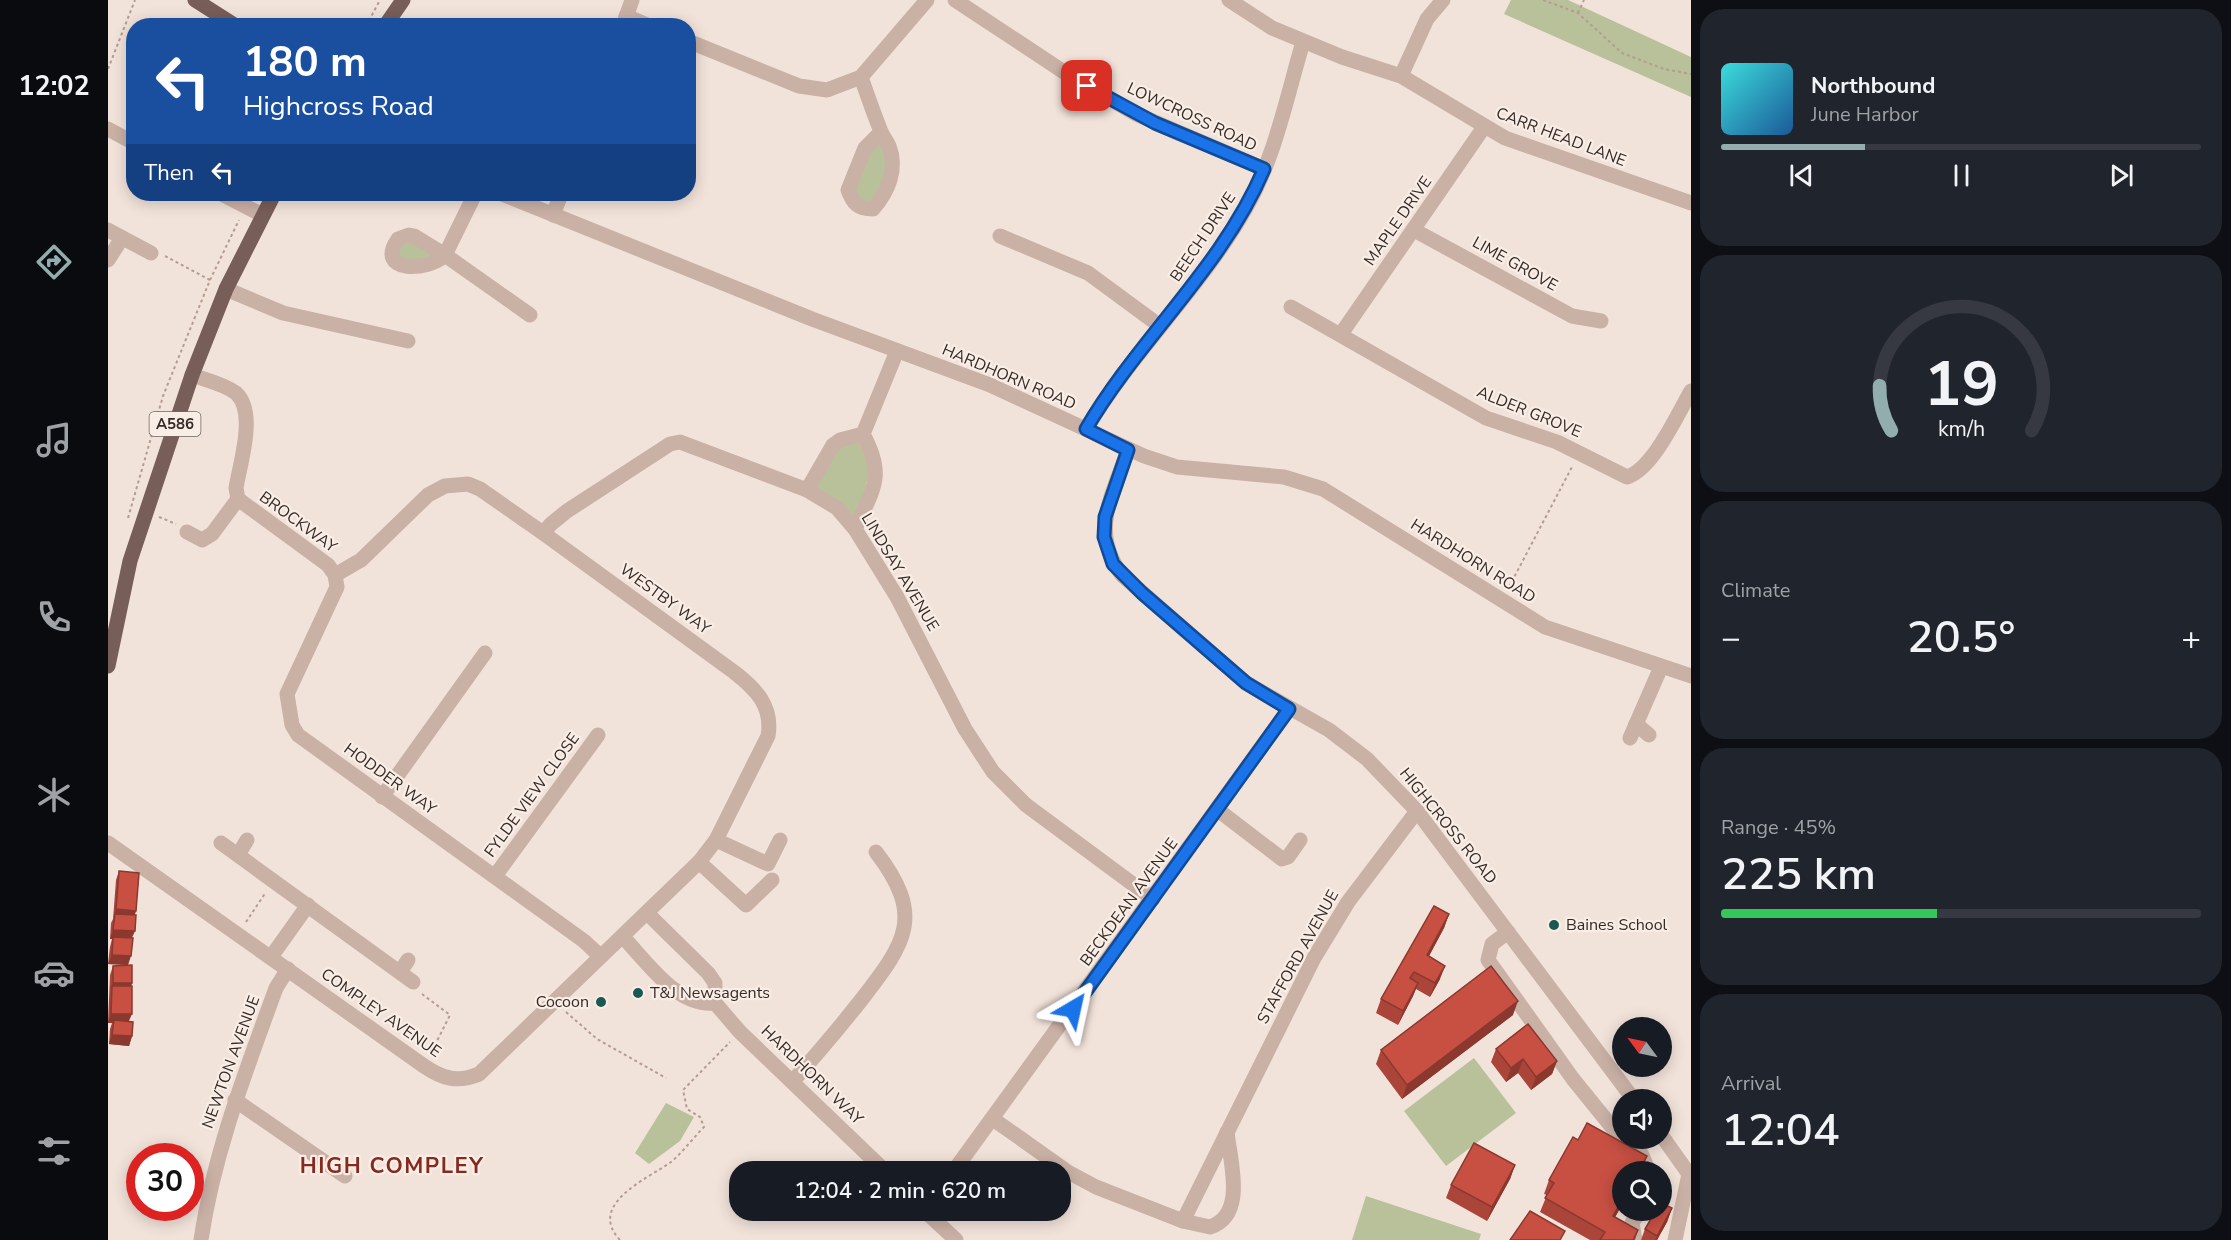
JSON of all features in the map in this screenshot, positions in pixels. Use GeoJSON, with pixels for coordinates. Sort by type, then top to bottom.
{"type":"FeatureCollection","features":[{"type":"Feature","properties":{"kind":"main road"},"geometry":{"type":"LineString","coordinates":[[197,0],[224,18]]}},
{"type":"Feature","properties":{"kind":"main road"},"geometry":{"type":"LineString","coordinates":[[391,18],[403,0]]}},
{"type":"Feature","properties":{"kind":"main road","name":"A586"},"geometry":{"type":"LineString","coordinates":[[108,664],[130,561],[192,375],[226,289],[270,201]]}},
{"type":"Feature","properties":{"kind":"street"},"geometry":{"type":"LineString","coordinates":[[625,18],[632,0]]}},
{"type":"Feature","properties":{"kind":"street"},"geometry":{"type":"LineString","coordinates":[[696,44],[799,86],[814,90],[827,90],[843,86],[861,77],[927,0]]}},
{"type":"Feature","properties":{"kind":"street","name":"LOWCROSS ROAD"},"geometry":{"type":"LineString","coordinates":[[955,0],[1117,103],[1205,146],[1264,169]]}},
{"type":"Feature","properties":{"kind":"street","name":"CARR HEAD LANE"},"geometry":{"type":"LineString","coordinates":[[1230,0],[1272,28],[1303,42],[1401,76],[1484,128],[1527,147],[1691,203]]}},
{"type":"Feature","properties":{"kind":"street"},"geometry":{"type":"LineString","coordinates":[[1401,76],[1427,19],[1443,0]]}},
{"type":"Feature","properties":{"kind":"street","name":"BEECH DRIVE"},"geometry":{"type":"LineString","coordinates":[[1086,429],[1234,228],[1264,169],[1303,42]]}},
{"type":"Feature","properties":{"kind":"street"},"geometry":{"type":"LineString","coordinates":[[861,77],[881,132],[889,146],[893,168],[888,189],[873,209],[861,209],[853,203],[848,190],[865,148],[881,132]]}},
{"type":"Feature","properties":{"kind":"street","name":"MAPLE DRIVE"},"geometry":{"type":"LineString","coordinates":[[1341,334],[1484,128]]}},
{"type":"Feature","properties":{"kind":"street"},"geometry":{"type":"LineString","coordinates":[[108,129],[126,139]]}},
{"type":"Feature","properties":{"kind":"street"},"geometry":{"type":"LineString","coordinates":[[235,201],[262,215]]}},
{"type":"Feature","properties":{"kind":"street"},"geometry":{"type":"LineString","coordinates":[[473,201],[446,255],[530,315]]}},
{"type":"Feature","properties":{"kind":"street","name":"HARDHORN ROAD"},"geometry":{"type":"LineString","coordinates":[[519,201],[897,351],[990,385],[1128,450],[1177,467],[1284,477],[1311,484],[1340,499],[1556,633],[1691,676]]}},
{"type":"Feature","properties":{"kind":"street"},"geometry":{"type":"LineString","coordinates":[[553,215],[558,201]]}},
{"type":"Feature","properties":{"kind":"street"},"geometry":{"type":"LineString","coordinates":[[108,230],[151,253]]}},
{"type":"Feature","properties":{"kind":"street","name":"LIME GROVE"},"geometry":{"type":"LineString","coordinates":[[1414,230],[1572,316],[1601,321]]}},
{"type":"Feature","properties":{"kind":"street"},"geometry":{"type":"LineString","coordinates":[[1000,236],[1088,273],[1161,326]]}},
{"type":"Feature","properties":{"kind":"street"},"geometry":{"type":"LineString","coordinates":[[108,260],[122,238]]}},
{"type":"Feature","properties":{"kind":"street"},"geometry":{"type":"LineString","coordinates":[[226,289],[283,313],[408,341]]}},
{"type":"Feature","properties":{"kind":"street","name":"ALDER GROVE"},"geometry":{"type":"LineString","coordinates":[[1291,307],[1486,418],[1557,441],[1618,475],[1627,477],[1637,473],[1647,463],[1691,391]]}},
{"type":"Feature","properties":{"kind":"street"},"geometry":{"type":"LineString","coordinates":[[389,354],[392,338]]}},
{"type":"Feature","properties":{"kind":"street"},"geometry":{"type":"LineString","coordinates":[[863,434],[897,351]]}},
{"type":"Feature","properties":{"kind":"street","name":"BROCKWAY"},"geometry":{"type":"LineString","coordinates":[[192,375],[226,388],[243,402],[248,416],[236,488],[238,499],[328,565],[335,575]]}},
{"type":"Feature","properties":{"kind":"street"},"geometry":{"type":"LineString","coordinates":[[807,490],[833,445],[840,440],[863,434]]}},
{"type":"Feature","properties":{"kind":"street"},"geometry":{"type":"LineString","coordinates":[[855,529],[876,477],[874,453],[863,434]]}},
{"type":"Feature","properties":{"kind":"street","name":"LINDSAY AVENUE"},"geometry":{"type":"LineString","coordinates":[[543,533],[550,524],[567,511],[670,444],[680,442],[807,490],[837,508],[855,529],[897,597],[964,729],[993,772],[1026,805],[1153,899]]}},
{"type":"Feature","properties":{"kind":"street","name":"HIGHCROSS ROAD"},"geometry":{"type":"LineString","coordinates":[[1128,450],[1105,517],[1104,537],[1113,564],[1128,581],[1246,683],[1329,730],[1367,759],[1417,811],[1626,1089]]}},
{"type":"Feature","properties":{"kind":"street","name":"WESTBY WAY"},"geometry":{"type":"LineString","coordinates":[[335,575],[361,560],[428,495],[445,486],[468,484],[480,489],[543,533],[734,672],[763,698],[770,725],[768,736],[716,840],[699,862],[648,914]]}},
{"type":"Feature","properties":{"kind":"street","name":"BROCKWAY"},"geometry":{"type":"LineString","coordinates":[[188,532],[202,540],[212,534],[238,499]]}},
{"type":"Feature","properties":{"kind":"street","name":"HODDER WAY"},"geometry":{"type":"LineString","coordinates":[[335,575],[337,587],[287,694],[288,711],[298,735],[584,940],[600,956]]}},
{"type":"Feature","properties":{"kind":"street"},"geometry":{"type":"LineString","coordinates":[[382,797],[485,653]]}},
{"type":"Feature","properties":{"kind":"street"},"geometry":{"type":"LineString","coordinates":[[1649,735],[1633,731],[1660,667]]}},
{"type":"Feature","properties":{"kind":"street","name":"BECKDEAN AVENUE"},"geometry":{"type":"LineString","coordinates":[[961,1161],[1218,810],[1289,709]]}},
{"type":"Feature","properties":{"kind":"street","name":"FYLDE VIEW CLOSE"},"geometry":{"type":"LineString","coordinates":[[495,876],[598,735]]}},
{"type":"Feature","properties":{"kind":"street"},"geometry":{"type":"LineString","coordinates":[[1218,810],[1282,859],[1288,857],[1300,840]]}},
{"type":"Feature","properties":{"kind":"street","name":"STAFFORD AVENUE"},"geometry":{"type":"LineString","coordinates":[[1183,1221],[1329,932],[1368,874],[1417,811]]}},
{"type":"Feature","properties":{"kind":"street"},"geometry":{"type":"LineString","coordinates":[[238,855],[247,840]]}},
{"type":"Feature","properties":{"kind":"street"},"geometry":{"type":"LineString","coordinates":[[716,840],[768,864],[780,840]]}},
{"type":"Feature","properties":{"kind":"street","name":"COMPLEY AVENUE"},"geometry":{"type":"LineString","coordinates":[[108,843],[424,1066],[449,1079],[464,1079],[479,1074],[600,956],[648,914]]}},
{"type":"Feature","properties":{"kind":"street"},"geometry":{"type":"LineString","coordinates":[[221,843],[308,905],[404,966],[413,982]]}},
{"type":"Feature","properties":{"kind":"street"},"geometry":{"type":"LineString","coordinates":[[793,1081],[831,1039],[885,969],[897,952],[903,937],[905,921],[903,897],[897,881],[876,852]]}},
{"type":"Feature","properties":{"kind":"street"},"geometry":{"type":"LineString","coordinates":[[699,862],[746,905],[771,880]]}},
{"type":"Feature","properties":{"kind":"street"},"geometry":{"type":"LineString","coordinates":[[271,957],[308,905]]}},
{"type":"Feature","properties":{"kind":"street","name":"HARDHORN WAY"},"geometry":{"type":"LineString","coordinates":[[648,914],[708,973],[715,983],[715,1003],[740,1032],[875,1161]]}},
{"type":"Feature","properties":{"kind":"street"},"geometry":{"type":"LineString","coordinates":[[1508,932],[1492,944],[1488,960],[1573,1080],[1628,1147],[1642,1155],[1644,1161]]}},
{"type":"Feature","properties":{"kind":"street"},"geometry":{"type":"LineString","coordinates":[[623,937],[681,994],[701,1004],[715,1003]]}},
{"type":"Feature","properties":{"kind":"street","name":"NEWTON AVENUE"},"geometry":{"type":"LineString","coordinates":[[201,1240],[213,1171],[235,1100],[276,988],[288,969]]}},
{"type":"Feature","properties":{"kind":"street"},"geometry":{"type":"LineString","coordinates":[[235,1100],[345,1176]]}},
{"type":"Feature","properties":{"kind":"street"},"geometry":{"type":"LineString","coordinates":[[993,1119],[1068,1172],[1096,1187],[1183,1221],[1210,1227],[1226,1218],[1232,1208],[1234,1195],[1227,1131]]}},
{"type":"Feature","properties":{"kind":"street"},"geometry":{"type":"LineString","coordinates":[[1671,1149],[1690,1176],[1675,1240]]}},
{"type":"Feature","properties":{"kind":"street"},"geometry":{"type":"LineString","coordinates":[[936,1221],[956,1240]]}},
{"type":"Feature","properties":{"kind":"street"},"geometry":{"type":"LineString","coordinates":[[1633,1221],[1635,1240]]}},
{"type":"Feature","properties":{"kind":"path"},"geometry":{"type":"LineString","coordinates":[[128,18],[135,0]]}},
{"type":"Feature","properties":{"kind":"path"},"geometry":{"type":"LineString","coordinates":[[370,18],[380,0]]}},
{"type":"Feature","properties":{"kind":"path"},"geometry":{"type":"LineString","coordinates":[[1543,0],[1578,13],[1622,53],[1664,69],[1691,74]]}},
{"type":"Feature","properties":{"kind":"path"},"geometry":{"type":"LineString","coordinates":[[1578,13],[1584,0]]}},
{"type":"Feature","properties":{"kind":"path"},"geometry":{"type":"LineString","coordinates":[[108,69],[126,23]]}},
{"type":"Feature","properties":{"kind":"path"},"geometry":{"type":"LineString","coordinates":[[151,253],[159,253],[226,289]]}},
{"type":"Feature","properties":{"kind":"path"},"geometry":{"type":"LineString","coordinates":[[1502,600],[1580,453]]}},
{"type":"Feature","properties":{"kind":"path"},"geometry":{"type":"LineString","coordinates":[[146,511],[188,532]]}},
{"type":"Feature","properties":{"kind":"path"},"geometry":{"type":"LineString","coordinates":[[237,934],[274,881]]}},
{"type":"Feature","properties":{"kind":"path"},"geometry":{"type":"LineString","coordinates":[[413,982],[416,989],[450,1015],[424,1066]]}},
{"type":"Feature","properties":{"kind":"path"},"geometry":{"type":"LineString","coordinates":[[555,1001],[597,1039],[666,1078]]}},
{"type":"Feature","properties":{"kind":"path"},"geometry":{"type":"LineString","coordinates":[[620,1240],[611,1221],[615,1203],[626,1190],[672,1161],[704,1127],[700,1117],[687,1109],[683,1090],[740,1032]]}},
{"type":"Feature","properties":{"kind":"green space"},"geometry":{"type":"Polygon","coordinates":[[[1511,0],[1568,0],[1691,57],[1691,97],[1504,14],[1511,0]]]}},
{"type":"Feature","properties":{"kind":"green space"},"geometry":{"type":"Polygon","coordinates":[[[881,132],[891,166],[873,209],[853,203],[855,168],[881,132]]]}},
{"type":"Feature","properties":{"kind":"green space"},"geometry":{"type":"Polygon","coordinates":[[[404,236],[445,255],[401,265],[395,244],[404,236]]]}},
{"type":"Feature","properties":{"kind":"green space"},"geometry":{"type":"Polygon","coordinates":[[[863,434],[874,453],[855,529],[807,490],[827,452],[863,434]]]}},
{"type":"Feature","properties":{"kind":"green space"},"geometry":{"type":"Polygon","coordinates":[[[1474,1058],[1516,1113],[1446,1166],[1404,1111],[1474,1058]]]}},
{"type":"Feature","properties":{"kind":"green space"},"geometry":{"type":"Polygon","coordinates":[[[666,1103],[694,1117],[680,1141],[649,1164],[635,1153],[666,1103]]]}},
{"type":"Feature","properties":{"kind":"green space"},"geometry":{"type":"Polygon","coordinates":[[[1366,1196],[1481,1234],[1479,1240],[1352,1240],[1366,1196]]]}},
{"type":"Feature","properties":{"kind":"building"},"geometry":{"type":"Polygon","coordinates":[[[119,871],[139,873],[136,911],[116,909],[119,871]]]}},
{"type":"Feature","properties":{"kind":"building"},"geometry":{"type":"Polygon","coordinates":[[[1434,906],[1449,914],[1427,955],[1445,966],[1435,983],[1414,972],[1410,978],[1418,983],[1403,1011],[1381,999],[1434,906]]]}},
{"type":"Feature","properties":{"kind":"building"},"geometry":{"type":"Polygon","coordinates":[[[115,914],[136,915],[135,931],[113,930],[115,914]]]}},
{"type":"Feature","properties":{"kind":"building"},"geometry":{"type":"Polygon","coordinates":[[[113,937],[133,938],[131,956],[112,955],[113,937]]]}},
{"type":"Feature","properties":{"kind":"building"},"geometry":{"type":"Polygon","coordinates":[[[132,965],[132,983],[113,983],[113,966],[132,965]]]}},
{"type":"Feature","properties":{"kind":"building"},"geometry":{"type":"Polygon","coordinates":[[[1491,966],[1518,1001],[1407,1085],[1381,1050],[1491,966]]]}},
{"type":"Feature","properties":{"kind":"building"},"geometry":{"type":"Polygon","coordinates":[[[112,986],[132,986],[132,1014],[111,1014],[112,986]]]}},
{"type":"Feature","properties":{"kind":"building"},"geometry":{"type":"Polygon","coordinates":[[[114,1020],[133,1022],[132,1036],[112,1035],[114,1020]]]}},
{"type":"Feature","properties":{"kind":"building"},"geometry":{"type":"Polygon","coordinates":[[[1528,1024],[1557,1061],[1536,1077],[1523,1059],[1511,1068],[1496,1049],[1528,1024]]]}},
{"type":"Feature","properties":{"kind":"building"},"geometry":{"type":"Polygon","coordinates":[[[1587,1123],[1612,1137],[1612,1149],[1634,1149],[1647,1156],[1644,1161],[1612,1161],[1612,1221],[1622,1221],[1638,1230],[1633,1240],[1600,1240],[1605,1232],[1545,1198],[1554,1183],[1549,1180],[1573,1137],[1578,1140],[1587,1123]]]}},
{"type":"Feature","properties":{"kind":"building"},"geometry":{"type":"Polygon","coordinates":[[[1474,1143],[1515,1165],[1492,1207],[1451,1185],[1474,1143]]]}},
{"type":"Feature","properties":{"kind":"building"},"geometry":{"type":"Polygon","coordinates":[[[1530,1211],[1565,1231],[1560,1240],[1510,1240],[1530,1211]]]}},
{"type":"Feature","properties":{"kind":"building"},"geometry":{"type":"Polygon","coordinates":[[[1650,1221],[1665,1221],[1657,1236],[1645,1229],[1650,1221]]]}},
{"type":"Feature","properties":{"kind":"place","name":"Baines School"},"geometry":{"type":"Point","coordinates":[1554,925]}},
{"type":"Feature","properties":{"kind":"place","name":"T&J Newsagents"},"geometry":{"type":"Point","coordinates":[638,993]}},
{"type":"Feature","properties":{"kind":"place","name":"Cocoon"},"geometry":{"type":"Point","coordinates":[601,1002]}},
{"type":"Feature","properties":{"kind":"district","name":"HIGH COMPLEY"},"geometry":{"type":"Point","coordinates":[392,1166]}},
{"type":"Feature","properties":{"kind":"route"},"geometry":{"type":"LineString","coordinates":[[1073,1009],[1282,722],[1289,709],[1246,683],[1142,593],[1113,564],[1104,537],[1105,517],[1128,450],[1086,429],[1094,415],[1206,269],[1253,196],[1264,169],[1214,150],[1155,123],[1087,86]]}}]}
